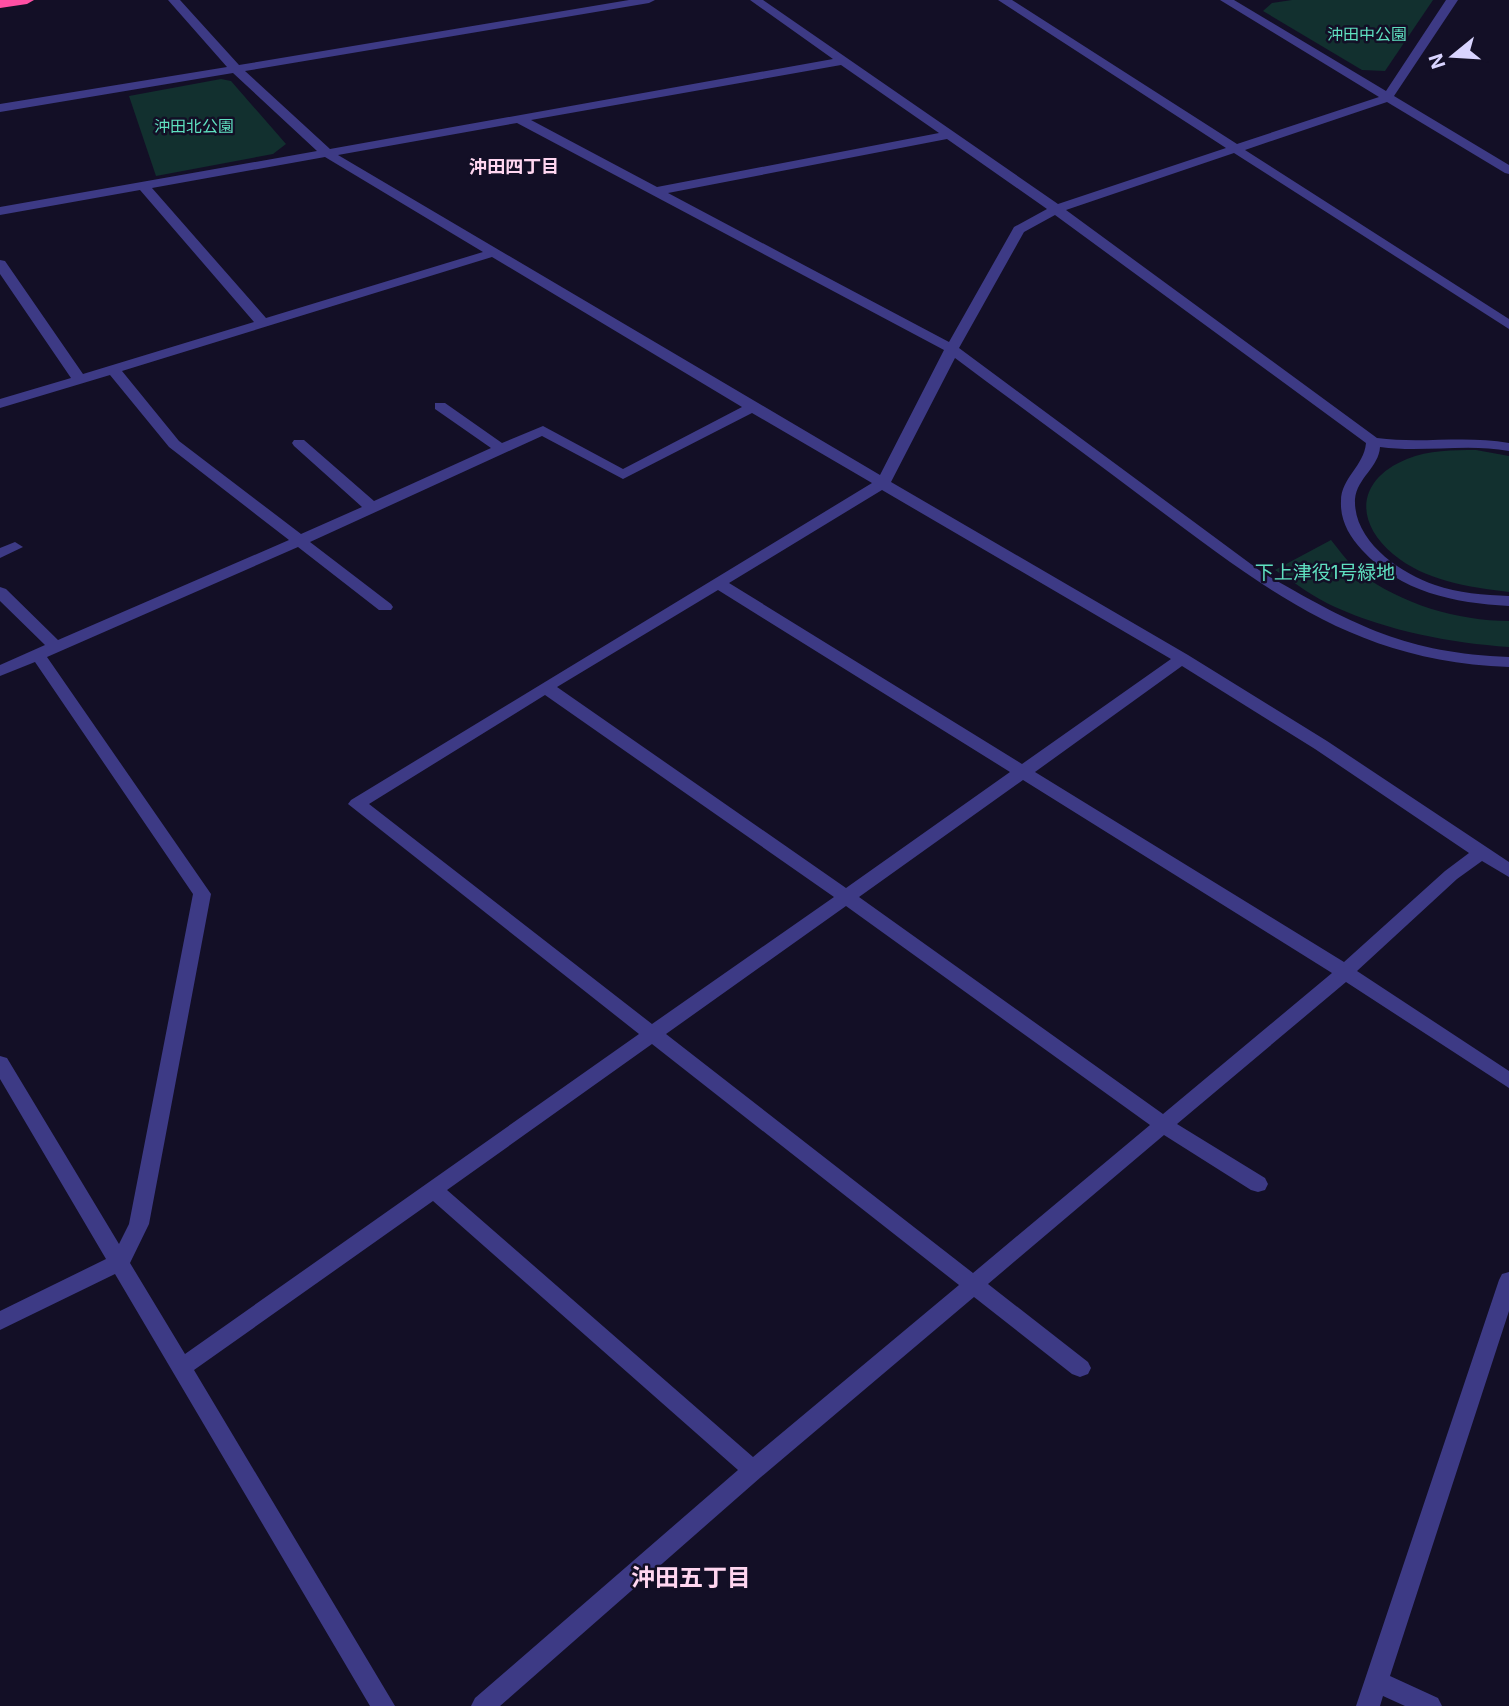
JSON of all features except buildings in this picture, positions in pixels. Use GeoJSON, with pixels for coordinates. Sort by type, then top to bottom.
{"type":"FeatureCollection","features":[{"type":"Feature","properties":{"kind":"highway"},"geometry":{"type":"LineString","coordinates":[[0,4],[27,0]]}},
{"type":"Feature","properties":{"kind":"street"},"geometry":{"type":"LineString","coordinates":[[174,0],[236,69],[327,153],[752,407],[1182,659],[1321,745],[1509,871]]}},
{"type":"Feature","properties":{"kind":"street"},"geometry":{"type":"LineString","coordinates":[[0,108],[649,0]]}},
{"type":"Feature","properties":{"kind":"street"},"geometry":{"type":"LineString","coordinates":[[756,0],[1056,209],[1373,442],[1404,446],[1482,442],[1509,447]]}},
{"type":"Feature","properties":{"kind":"street"},"geometry":{"type":"LineString","coordinates":[[1004,0],[1509,325]]}},
{"type":"Feature","properties":{"kind":"street"},"geometry":{"type":"LineString","coordinates":[[1228,1],[1251,0]]}},
{"type":"Feature","properties":{"kind":"street"},"geometry":{"type":"LineString","coordinates":[[1080,1368],[357,804],[883,483],[952,349],[1019,230],[1056,209],[1387,98],[1452,0]]}},
{"type":"Feature","properties":{"kind":"street"},"geometry":{"type":"LineString","coordinates":[[1228,1],[1509,170]]}},
{"type":"Feature","properties":{"kind":"street"},"geometry":{"type":"LineString","coordinates":[[0,211],[843,61]]}},
{"type":"Feature","properties":{"kind":"street"},"geometry":{"type":"LineString","coordinates":[[519,119],[952,349],[1248,569],[1311,607],[1364,635],[1416,652],[1484,662],[1509,662]]}},
{"type":"Feature","properties":{"kind":"street"},"geometry":{"type":"LineString","coordinates":[[652,192],[949,135]]}},
{"type":"Feature","properties":{"kind":"street"},"geometry":{"type":"LineString","coordinates":[[144,186],[263,323]]}},
{"type":"Feature","properties":{"kind":"street"},"geometry":{"type":"LineString","coordinates":[[0,404],[492,253]]}},
{"type":"Feature","properties":{"kind":"street"},"geometry":{"type":"LineString","coordinates":[[0,264],[79,379]]}},
{"type":"Feature","properties":{"kind":"street"},"geometry":{"type":"LineString","coordinates":[[114,370],[174,444],[385,607]]}},
{"type":"Feature","properties":{"kind":"street"},"geometry":{"type":"LineString","coordinates":[[440,407],[500,448]]}},
{"type":"Feature","properties":{"kind":"street"},"geometry":{"type":"LineString","coordinates":[[0,671],[299,541],[543,430],[623,475],[752,407]]}},
{"type":"Feature","properties":{"kind":"street"},"geometry":{"type":"LineString","coordinates":[[1373,442],[1372,457],[1359,472],[1347,500],[1354,532],[1381,562],[1427,587],[1482,600],[1509,601]]}},
{"type":"Feature","properties":{"kind":"street"},"geometry":{"type":"LineString","coordinates":[[299,443],[373,508]]}},
{"type":"Feature","properties":{"kind":"street"},"geometry":{"type":"LineString","coordinates":[[0,553],[15,547]]}},
{"type":"Feature","properties":{"kind":"street"},"geometry":{"type":"LineString","coordinates":[[718,583],[1345,972],[1509,1081]]}},
{"type":"Feature","properties":{"kind":"street"},"geometry":{"type":"LineString","coordinates":[[0,593],[55,646]]}},
{"type":"Feature","properties":{"kind":"street"},"geometry":{"type":"LineString","coordinates":[[0,1321],[120,1262],[139,1224],[202,894],[38,655]]}},
{"type":"Feature","properties":{"kind":"street"},"geometry":{"type":"LineString","coordinates":[[181,1368],[1182,659]]}},
{"type":"Feature","properties":{"kind":"street"},"geometry":{"type":"LineString","coordinates":[[545,687],[845,896],[1162,1124],[1258,1184]]}},
{"type":"Feature","properties":{"kind":"street"},"geometry":{"type":"LineString","coordinates":[[483,1706],[753,1470],[976,1285],[1162,1124],[1345,972],[1451,875],[1482,852]]}},
{"type":"Feature","properties":{"kind":"street"},"geometry":{"type":"LineString","coordinates":[[0,1063],[383,1706]]}},
{"type":"Feature","properties":{"kind":"street"},"geometry":{"type":"LineString","coordinates":[[433,1190],[753,1470]]}},
{"type":"Feature","properties":{"kind":"street"},"geometry":{"type":"LineString","coordinates":[[1368,1706],[1509,1280]]}},
{"type":"Feature","properties":{"kind":"street"},"geometry":{"type":"LineString","coordinates":[[1376,1681],[1430,1706]]}},
{"type":"Feature","properties":{"kind":"green space","name":"沖田中公園"},"geometry":{"type":"Polygon","coordinates":[[[1292,0],[1433,0],[1385,71],[1362,70],[1263,11],[1272,3],[1292,0]]]}},
{"type":"Feature","properties":{"kind":"green space","name":"沖田北公園"},"geometry":{"type":"Polygon","coordinates":[[[221,79],[231,81],[286,144],[273,154],[156,176],[129,96],[221,79]]]}},
{"type":"Feature","properties":{"kind":"green space"},"geometry":{"type":"Polygon","coordinates":[[[1476,450],[1509,456],[1509,592],[1463,585],[1419,571],[1393,554],[1380,541],[1371,528],[1367,514],[1370,489],[1391,467],[1424,454],[1476,450]]]}},
{"type":"Feature","properties":{"kind":"green space","name":"下上津役1号緑地"},"geometry":{"type":"Polygon","coordinates":[[[1331,540],[1360,573],[1393,594],[1450,614],[1509,621],[1509,647],[1442,639],[1376,623],[1327,603],[1275,570],[1331,540]]]}},
{"type":"Feature","properties":{"kind":"district","name":"沖田四丁目"},"geometry":{"type":"Point","coordinates":[514,166]}},
{"type":"Feature","properties":{"kind":"district","name":"沖田五丁目"},"geometry":{"type":"Point","coordinates":[691,1577]}}]}
